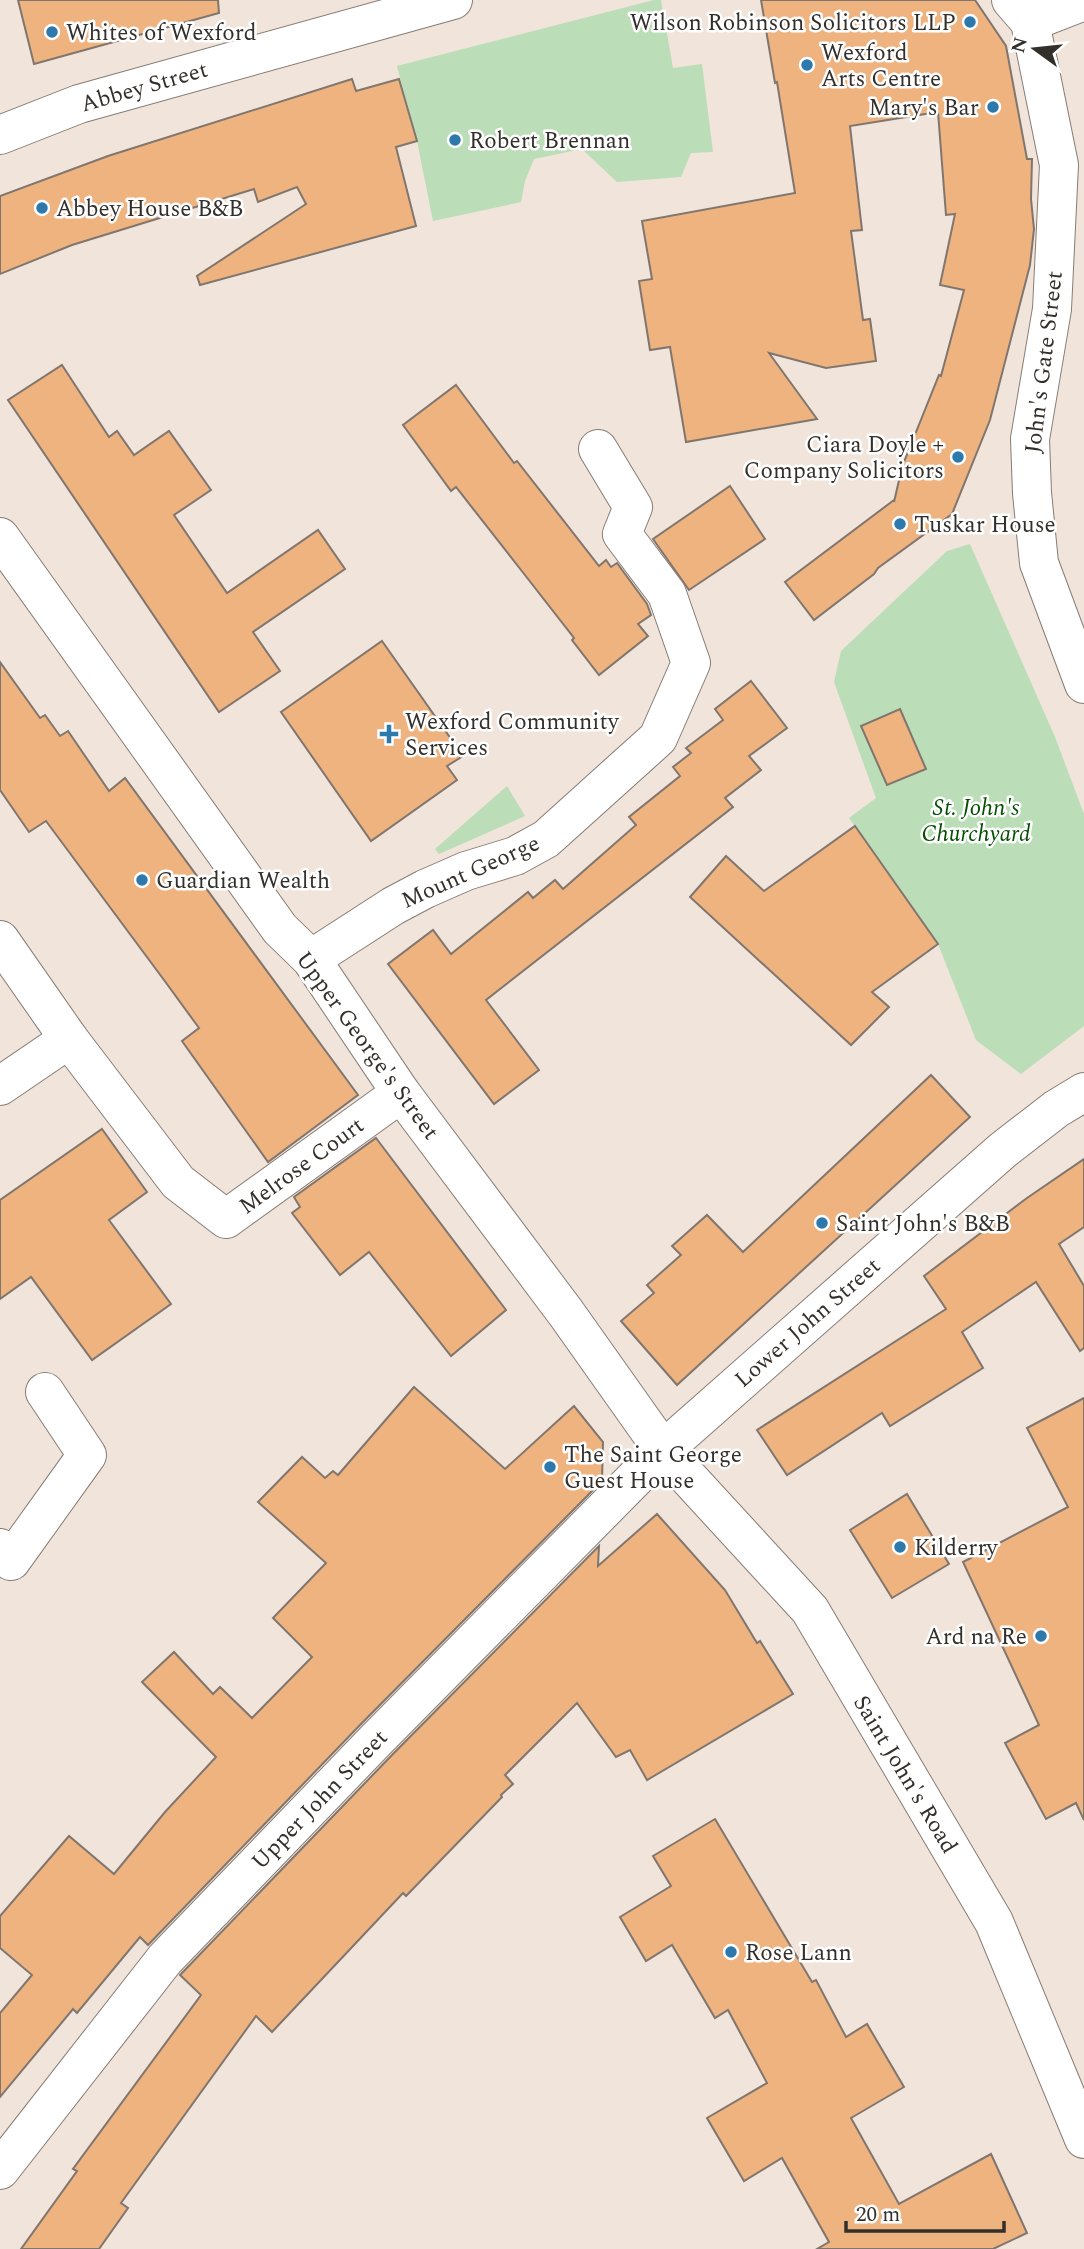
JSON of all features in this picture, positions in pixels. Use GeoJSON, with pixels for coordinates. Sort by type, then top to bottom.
{"type":"FeatureCollection","features":[{"type":"Feature","properties":{"kind":"street","name":"Abbey Street"},"geometry":{"type":"LineString","coordinates":[[0,135],[79,104],[453,0]]}},
{"type":"Feature","properties":{"kind":"street"},"geometry":{"type":"LineString","coordinates":[[1021,11],[1084,1]]}},
{"type":"Feature","properties":{"kind":"street","name":"John's Gate Street"},"geometry":{"type":"LineString","coordinates":[[1021,11],[1059,164],[1052,309],[1030,439],[1032,493],[1039,564],[1084,684]]}},
{"type":"Feature","properties":{"kind":"street","name":"Mount George"},"geometry":{"type":"LineString","coordinates":[[311,959],[425,888],[515,856],[546,839],[658,738],[691,663],[667,594],[622,534],[633,507],[598,449]]}},
{"type":"Feature","properties":{"kind":"street","name":"Upper George's Street"},"geometry":{"type":"LineString","coordinates":[[0,537],[280,929],[311,959],[401,1093],[566,1313],[663,1450]]}},
{"type":"Feature","properties":{"kind":"street","name":"Melrose Court"},"geometry":{"type":"LineString","coordinates":[[0,940],[69,1039],[178,1182],[226,1219],[401,1093]]}},
{"type":"Feature","properties":{"kind":"street"},"geometry":{"type":"LineString","coordinates":[[0,1086],[69,1039]]}},
{"type":"Feature","properties":{"kind":"street","name":"Lower John Street"},"geometry":{"type":"LineString","coordinates":[[663,1450],[1003,1150],[1056,1109],[1084,1092]]}},
{"type":"Feature","properties":{"kind":"street"},"geometry":{"type":"LineString","coordinates":[[0,1548],[11,1561],[87,1455],[45,1392]]}},
{"type":"Feature","properties":{"kind":"street","name":"Saint John's Road"},"geometry":{"type":"LineString","coordinates":[[663,1450],[810,1610],[994,1923],[1084,2139]]}},
{"type":"Feature","properties":{"kind":"street","name":"Upper John Street"},"geometry":{"type":"LineString","coordinates":[[0,2170],[165,1959],[366,1750],[663,1450]]}},
{"type":"Feature","properties":{"kind":"green space"},"geometry":{"type":"Polygon","coordinates":[[[661,0],[673,68],[702,64],[713,152],[691,153],[681,177],[617,182],[582,149],[534,159],[525,181],[521,202],[433,221],[417,141],[397,66],[661,0]]]}},
{"type":"Feature","properties":{"kind":"green space","name":"St. John's Churchyard"},"geometry":{"type":"Polygon","coordinates":[[[970,544],[1055,737],[1084,814],[1084,1026],[1021,1074],[976,1040],[938,944],[849,818],[876,798],[834,682],[841,651],[947,551],[970,544]]]}},
{"type":"Feature","properties":{"kind":"green space"},"geometry":{"type":"Polygon","coordinates":[[[507,786],[525,816],[439,854],[435,849],[507,786]]]}},
{"type":"Feature","properties":{"kind":"building"},"geometry":{"type":"Polygon","coordinates":[[[18,0],[218,0],[219,13],[34,64],[18,0]]]}},
{"type":"Feature","properties":{"kind":"building"},"geometry":{"type":"Polygon","coordinates":[[[761,0],[975,0],[1006,46],[1027,159],[1032,159],[1031,199],[1034,229],[1030,265],[990,420],[952,514],[878,568],[874,574],[814,620],[785,582],[894,502],[902,467],[939,375],[941,376],[964,290],[940,285],[955,214],[946,215],[938,112],[850,126],[862,230],[851,231],[863,320],[870,319],[876,361],[826,368],[769,353],[817,419],[686,442],[670,347],[650,350],[639,281],[652,279],[642,221],[795,193],[761,0]]]}},
{"type":"Feature","properties":{"kind":"building"},"geometry":{"type":"Polygon","coordinates":[[[352,79],[356,91],[399,79],[417,141],[396,147],[416,226],[200,285],[197,276],[306,204],[297,187],[258,202],[254,189],[72,245],[0,274],[0,196],[108,156],[352,79]]]}},
{"type":"Feature","properties":{"kind":"building"},"geometry":{"type":"Polygon","coordinates":[[[62,365],[109,437],[117,431],[134,455],[169,431],[211,490],[174,515],[227,593],[318,530],[345,569],[253,632],[280,671],[219,712],[8,400],[62,365]]]}},
{"type":"Feature","properties":{"kind":"building"},"geometry":{"type":"Polygon","coordinates":[[[456,385],[514,463],[517,461],[599,566],[606,560],[611,567],[617,563],[647,604],[651,615],[638,624],[648,636],[599,675],[572,640],[574,638],[456,487],[451,491],[403,425],[456,385]]]}},
{"type":"Feature","properties":{"kind":"building"},"geometry":{"type":"Polygon","coordinates":[[[730,486],[765,539],[689,590],[653,539],[730,486]]]}},
{"type":"Feature","properties":{"kind":"building"},"geometry":{"type":"Polygon","coordinates":[[[382,641],[463,756],[447,766],[457,780],[371,841],[281,712],[382,641]]]}},
{"type":"Feature","properties":{"kind":"building"},"geometry":{"type":"Polygon","coordinates":[[[0,662],[40,718],[45,715],[60,736],[68,731],[109,791],[125,778],[358,1095],[268,1162],[182,1041],[199,1028],[46,821],[29,832],[0,790],[0,662]]]}},
{"type":"Feature","properties":{"kind":"building"},"geometry":{"type":"Polygon","coordinates":[[[751,681],[787,728],[749,756],[761,770],[725,798],[733,807],[486,1000],[539,1070],[494,1104],[388,964],[433,930],[451,954],[528,892],[533,898],[555,880],[563,889],[636,825],[629,817],[680,776],[673,767],[691,753],[686,748],[723,720],[715,709],[751,681]]]}},
{"type":"Feature","properties":{"kind":"building"},"geometry":{"type":"Polygon","coordinates":[[[900,709],[926,769],[887,785],[861,726],[900,709]]]}},
{"type":"Feature","properties":{"kind":"building"},"geometry":{"type":"Polygon","coordinates":[[[855,826],[938,944],[872,992],[889,1007],[851,1045],[690,897],[726,856],[764,891],[855,826]]]}},
{"type":"Feature","properties":{"kind":"building"},"geometry":{"type":"Polygon","coordinates":[[[931,1075],[970,1117],[677,1385],[621,1321],[654,1293],[647,1285],[681,1255],[672,1246],[707,1215],[743,1252],[931,1075]]]}},
{"type":"Feature","properties":{"kind":"building"},"geometry":{"type":"Polygon","coordinates":[[[102,1129],[147,1192],[109,1220],[171,1304],[92,1360],[31,1277],[0,1299],[0,1200],[102,1129]]]}},
{"type":"Feature","properties":{"kind":"building"},"geometry":{"type":"Polygon","coordinates":[[[376,1138],[506,1310],[451,1356],[369,1252],[340,1275],[292,1213],[300,1207],[294,1197],[376,1138]]]}},
{"type":"Feature","properties":{"kind":"building"},"geometry":{"type":"Polygon","coordinates":[[[1084,1159],[1084,1227],[1059,1244],[1084,1286],[1084,1348],[1080,1351],[1036,1282],[962,1332],[983,1368],[890,1426],[882,1413],[787,1475],[757,1430],[946,1309],[924,1276],[1027,1198],[1084,1159]]]}},
{"type":"Feature","properties":{"kind":"building"},"geometry":{"type":"Polygon","coordinates":[[[414,1387],[505,1469],[574,1406],[603,1442],[602,1481],[360,1725],[148,1945],[140,1937],[77,2013],[73,2009],[0,2097],[0,2013],[32,1975],[0,1948],[0,1916],[69,1836],[114,1874],[165,1812],[216,1757],[142,1682],[174,1652],[213,1694],[220,1687],[252,1718],[312,1657],[273,1618],[326,1563],[258,1502],[302,1457],[325,1478],[333,1471],[338,1475],[414,1387]]]}},
{"type":"Feature","properties":{"kind":"building"},"geometry":{"type":"Polygon","coordinates":[[[1084,1398],[1084,1820],[1076,1803],[1046,1819],[1005,1743],[1039,1725],[963,1562],[1068,1507],[1027,1428],[1084,1398]]]}},
{"type":"Feature","properties":{"kind":"building","name":"Kilderry"},"geometry":{"type":"Polygon","coordinates":[[[907,1494],[949,1564],[892,1598],[850,1530],[907,1494]]]}},
{"type":"Feature","properties":{"kind":"building"},"geometry":{"type":"Polygon","coordinates":[[[657,1514],[725,1590],[757,1643],[760,1641],[793,1694],[647,1780],[630,1750],[616,1757],[577,1703],[505,1775],[513,1784],[502,1797],[406,1896],[403,1893],[272,2032],[256,2016],[121,2203],[128,2208],[99,2249],[21,2249],[77,2171],[73,2169],[201,1995],[180,1975],[599,1546],[598,1566],[657,1514]]]}},
{"type":"Feature","properties":{"kind":"building"},"geometry":{"type":"Polygon","coordinates":[[[715,1819],[812,1982],[816,1980],[846,2037],[867,2024],[904,2087],[851,2118],[899,2204],[991,2154],[1027,2233],[993,2249],[817,2249],[829,2242],[782,2158],[744,2181],[707,2118],[767,2083],[728,2010],[715,2018],[672,1945],[646,1961],[620,1917],[671,1886],[653,1856],[715,1819]]]}},
{"type":"Feature","properties":{"kind":"place","name":"Wilson Robinson Solicitors LLP"},"geometry":{"type":"Point","coordinates":[970,22]}},
{"type":"Feature","properties":{"kind":"place","name":"Whites of Wexford"},"geometry":{"type":"Point","coordinates":[52,32]}},
{"type":"Feature","properties":{"kind":"place","name":"Wexford Arts Centre"},"geometry":{"type":"Point","coordinates":[807,65]}},
{"type":"Feature","properties":{"kind":"place","name":"Mary's Bar"},"geometry":{"type":"Point","coordinates":[993,107]}},
{"type":"Feature","properties":{"kind":"place","name":"Robert Brennan"},"geometry":{"type":"Point","coordinates":[455,140]}},
{"type":"Feature","properties":{"kind":"place","name":"Abbey House B&B"},"geometry":{"type":"Point","coordinates":[42,208]}},
{"type":"Feature","properties":{"kind":"place","name":"Ciara Doyle + Company Solicitors"},"geometry":{"type":"Point","coordinates":[958,457]}},
{"type":"Feature","properties":{"kind":"place","name":"Tuskar House"},"geometry":{"type":"Point","coordinates":[900,524]}},
{"type":"Feature","properties":{"kind":"place","name":"Wexford Community Services"},"geometry":{"type":"Point","coordinates":[389,734]}},
{"type":"Feature","properties":{"kind":"place","name":"Guardian Wealth"},"geometry":{"type":"Point","coordinates":[142,880]}},
{"type":"Feature","properties":{"kind":"place","name":"Saint John's B&B"},"geometry":{"type":"Point","coordinates":[822,1223]}},
{"type":"Feature","properties":{"kind":"place","name":"The Saint George Guest House"},"geometry":{"type":"Point","coordinates":[550,1467]}},
{"type":"Feature","properties":{"kind":"place","name":"Kilderry"},"geometry":{"type":"Point","coordinates":[900,1547]}},
{"type":"Feature","properties":{"kind":"place","name":"Ard na Re"},"geometry":{"type":"Point","coordinates":[1041,1636]}},
{"type":"Feature","properties":{"kind":"place","name":"Rose Lann"},"geometry":{"type":"Point","coordinates":[731,1952]}}]}
